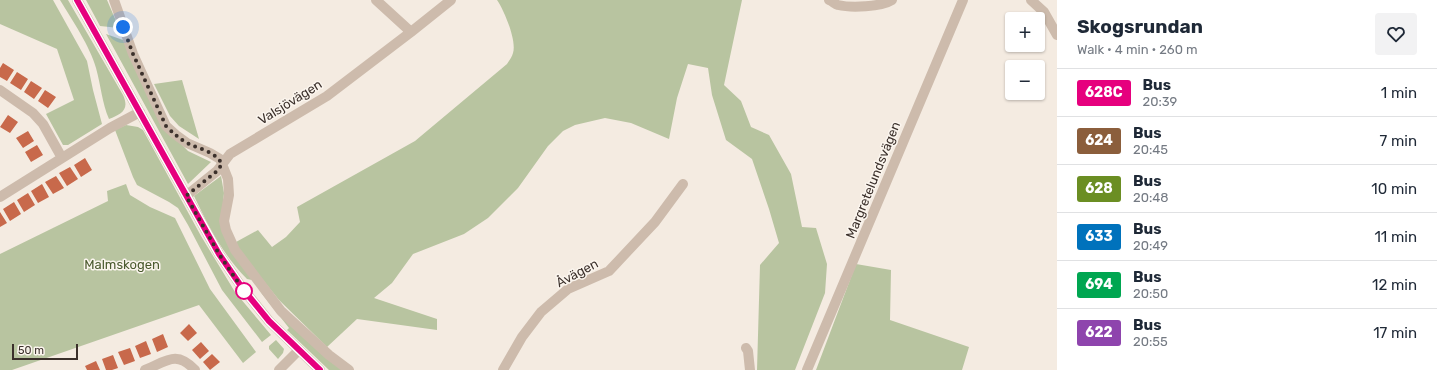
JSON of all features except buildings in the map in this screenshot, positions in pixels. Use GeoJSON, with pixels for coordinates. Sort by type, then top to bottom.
{"type":"FeatureCollection","features":[{"type":"Feature","properties":{"kind":"street"},"geometry":{"type":"LineString","coordinates":[[77,0],[219,254],[243,289],[269,321],[298,351],[320,370]]}},
{"type":"Feature","properties":{"kind":"street"},"geometry":{"type":"LineString","coordinates":[[114,0],[133,54],[166,126],[176,136],[187,143],[210,152],[220,159],[228,179],[229,195],[227,214],[224,221],[226,230],[235,250],[282,311],[329,355],[349,370]]}},
{"type":"Feature","properties":{"kind":"street"},"geometry":{"type":"LineString","coordinates":[[376,0],[411,32]]}},
{"type":"Feature","properties":{"kind":"street","name":"Valsjövägen"},"geometry":{"type":"LineString","coordinates":[[186,196],[217,171],[230,154],[327,96],[411,32],[450,0]]}},
{"type":"Feature","properties":{"kind":"street"},"geometry":{"type":"LineString","coordinates":[[829,0],[837,5],[866,6],[892,0]]}},
{"type":"Feature","properties":{"kind":"street","name":"Margretelundsvägen"},"geometry":{"type":"LineString","coordinates":[[807,370],[963,0]]}},
{"type":"Feature","properties":{"kind":"street"},"geometry":{"type":"LineString","coordinates":[[1031,0],[1044,12],[1057,35]]}},
{"type":"Feature","properties":{"kind":"street"},"geometry":{"type":"LineString","coordinates":[[0,90],[33,113],[43,124],[62,158]]}},
{"type":"Feature","properties":{"kind":"street"},"geometry":{"type":"LineString","coordinates":[[0,197],[110,128],[140,112]]}},
{"type":"Feature","properties":{"kind":"street","name":"Åvägen"},"geometry":{"type":"LineString","coordinates":[[503,370],[522,337],[540,312],[568,289],[609,271],[655,222],[683,184]]}},
{"type":"Feature","properties":{"kind":"street"},"geometry":{"type":"LineString","coordinates":[[746,348],[748,351],[750,370]]}},
{"type":"Feature","properties":{"kind":"street"},"geometry":{"type":"LineString","coordinates":[[279,370],[298,351]]}},
{"type":"Feature","properties":{"kind":"street"},"geometry":{"type":"LineString","coordinates":[[145,370],[175,358],[185,360],[195,370]]}},
{"type":"Feature","properties":{"kind":"green space"},"geometry":{"type":"Polygon","coordinates":[[[0,0],[53,0],[87,61],[102,124],[68,145],[63,145],[46,114],[74,100],[57,49],[0,24],[0,0]]]}},
{"type":"Feature","properties":{"kind":"green space"},"geometry":{"type":"Polygon","coordinates":[[[60,0],[68,0],[123,95],[125,100],[125,108],[121,113],[109,119],[103,101],[96,68],[90,51],[60,0]]]}},
{"type":"Feature","properties":{"kind":"green space"},"geometry":{"type":"Polygon","coordinates":[[[86,0],[107,0],[119,28],[100,26],[86,0]]]}},
{"type":"Feature","properties":{"kind":"green space"},"geometry":{"type":"Polygon","coordinates":[[[497,0],[742,0],[724,85],[741,101],[751,127],[769,135],[791,174],[802,227],[816,228],[827,264],[825,293],[795,370],[757,370],[760,265],[779,243],[752,159],[726,140],[712,95],[708,68],[688,64],[677,98],[669,139],[631,123],[605,118],[575,125],[563,131],[548,146],[518,188],[488,218],[464,234],[413,254],[392,283],[374,298],[437,319],[437,330],[357,319],[327,347],[279,300],[241,253],[236,242],[258,230],[272,247],[286,237],[300,222],[297,207],[415,141],[507,64],[514,48],[512,34],[497,0]]]}},
{"type":"Feature","properties":{"kind":"green space"},"geometry":{"type":"Polygon","coordinates":[[[106,34],[123,40],[165,127],[188,151],[211,162],[188,184],[106,34]]]}},
{"type":"Feature","properties":{"kind":"green space"},"geometry":{"type":"Polygon","coordinates":[[[182,80],[199,139],[179,126],[170,116],[154,84],[182,80]]]}},
{"type":"Feature","properties":{"kind":"green space"},"geometry":{"type":"Polygon","coordinates":[[[126,125],[138,127],[143,130],[201,236],[235,292],[271,335],[262,342],[222,290],[178,208],[137,185],[115,130],[126,125]]]}},
{"type":"Feature","properties":{"kind":"green space"},"geometry":{"type":"Polygon","coordinates":[[[221,176],[224,193],[221,225],[252,280],[247,279],[238,270],[224,250],[211,230],[194,196],[221,176]]]}},
{"type":"Feature","properties":{"kind":"green space","name":"Malmskogen"},"geometry":{"type":"Polygon","coordinates":[[[126,184],[130,195],[150,207],[175,218],[210,289],[256,352],[243,363],[199,305],[12,370],[0,370],[0,254],[108,201],[107,191],[126,184]]]}},
{"type":"Feature","properties":{"kind":"green space"},"geometry":{"type":"Polygon","coordinates":[[[856,264],[891,270],[890,320],[969,347],[962,370],[816,370],[856,264]]]}},
{"type":"Feature","properties":{"kind":"green space"},"geometry":{"type":"Polygon","coordinates":[[[259,290],[343,370],[329,370],[287,330],[289,328],[259,290]]]}},
{"type":"Feature","properties":{"kind":"green space"},"geometry":{"type":"Polygon","coordinates":[[[276,340],[284,349],[283,353],[278,359],[269,349],[269,346],[276,340]]]}},
{"type":"Feature","properties":{"kind":"bus line","name":"628C"},"geometry":{"type":"LineString","coordinates":[[77,0],[219,254],[243,289],[269,321],[298,351],[320,370]]}},
{"type":"Feature","properties":{"kind":"route"},"geometry":{"type":"LineString","coordinates":[[123,27],[133,54],[166,126],[176,136],[187,143],[210,152],[220,159],[222,164],[217,171],[186,196],[219,254],[244,291]]}}]}
